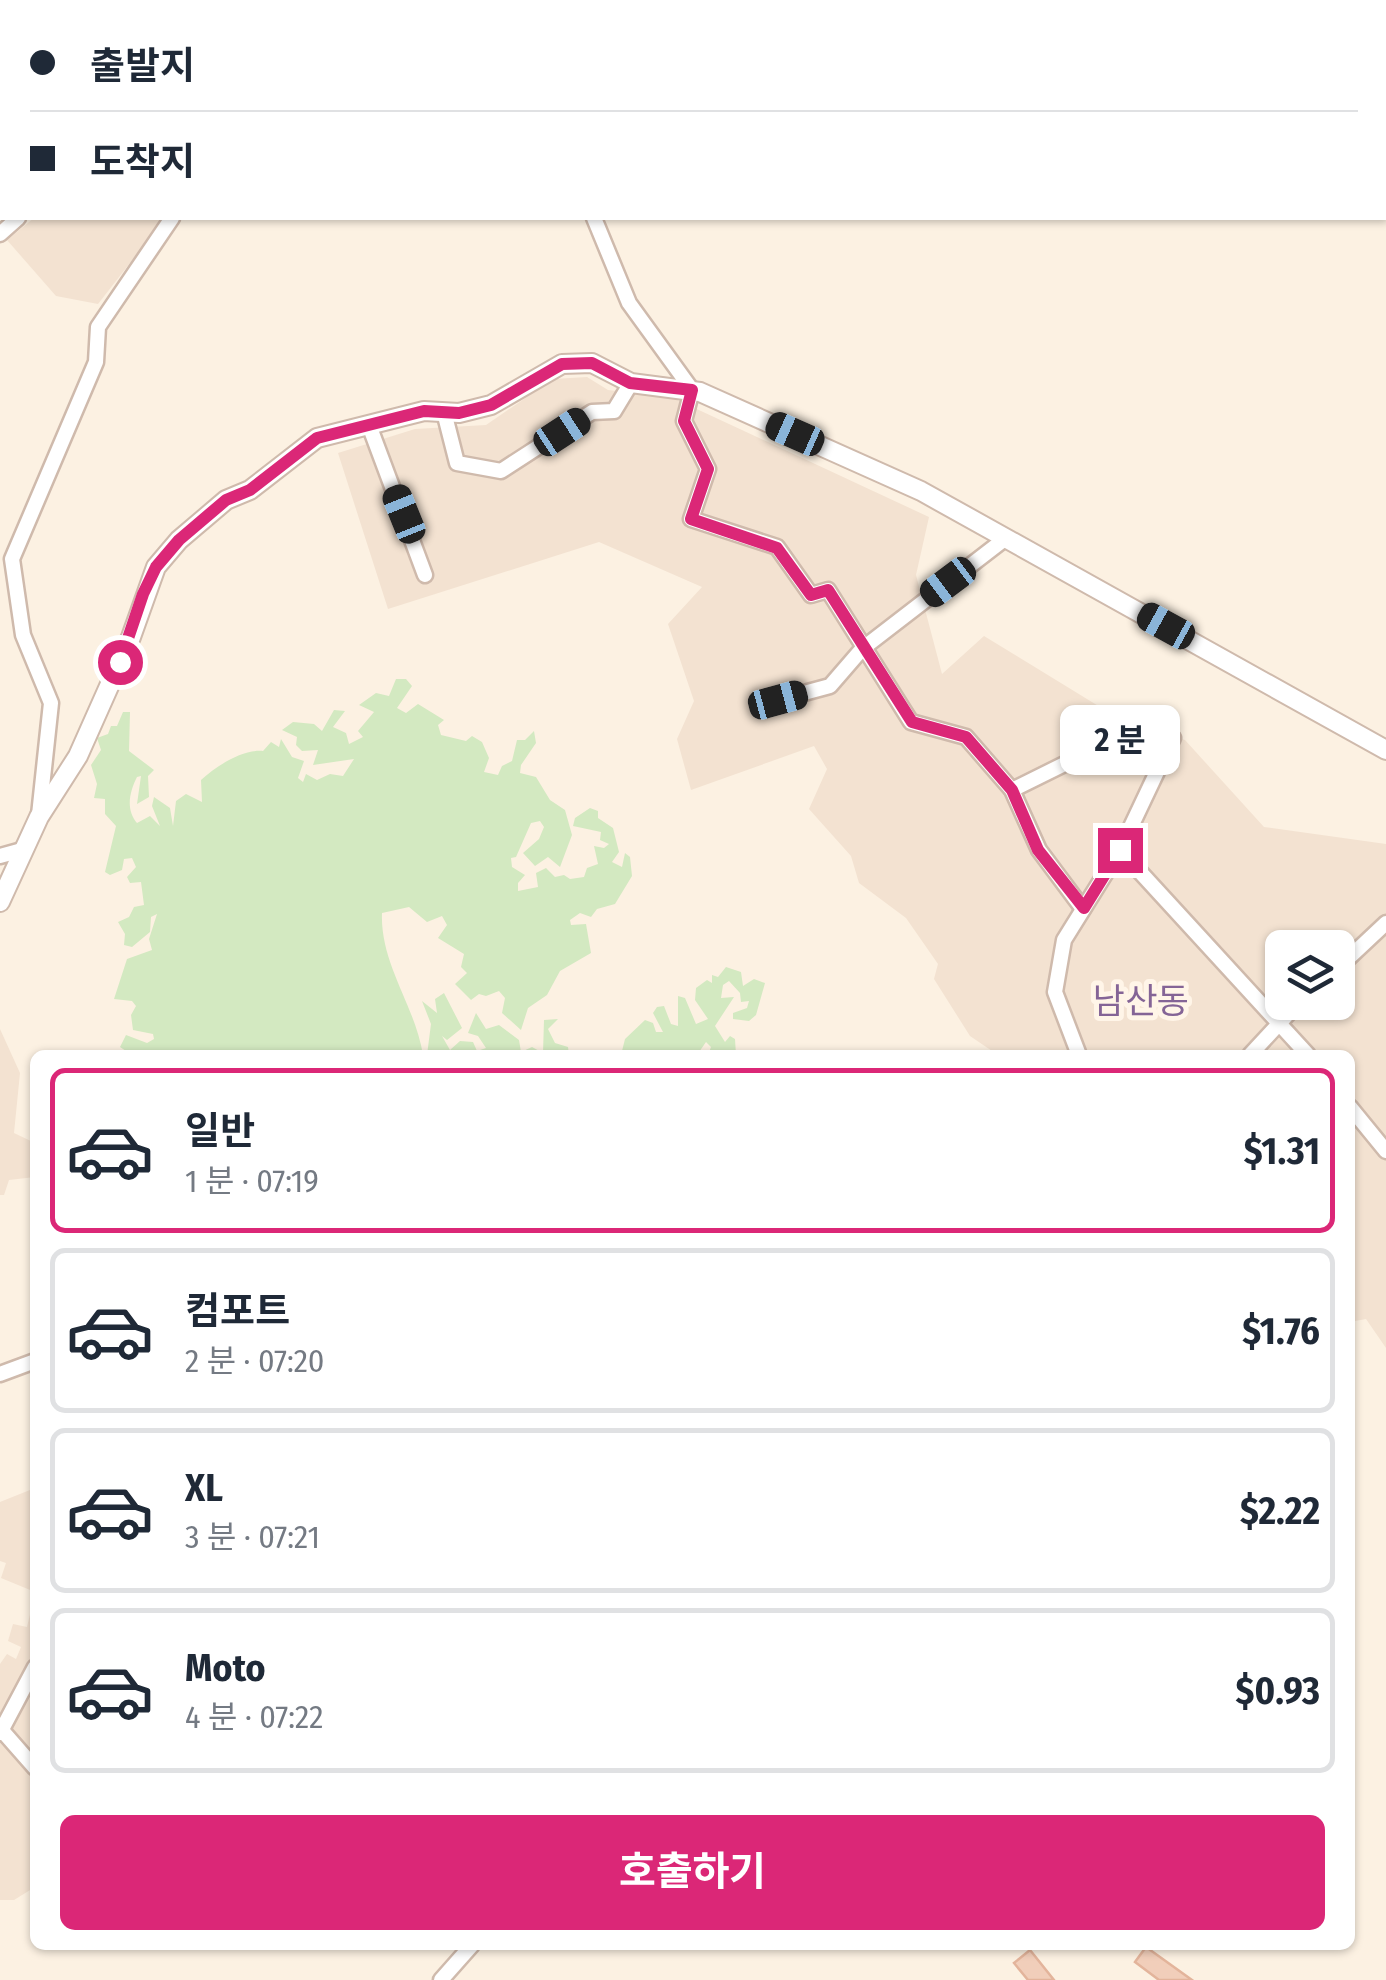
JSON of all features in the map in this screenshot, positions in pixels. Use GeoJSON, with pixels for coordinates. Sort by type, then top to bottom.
{"type":"FeatureCollection","features":[{"type":"Feature","properties":{"kind":"street"},"geometry":{"type":"LineString","coordinates":[[39,817],[51,703],[23,635],[12,559],[96,362],[98,327],[165,220]]}},
{"type":"Feature","properties":{"kind":"street"},"geometry":{"type":"LineString","coordinates":[[595,220],[628,303],[692,390]]}},
{"type":"Feature","properties":{"kind":"street"},"geometry":{"type":"LineString","coordinates":[[0,902],[39,817],[78,756],[131,638],[156,567],[179,540],[226,500],[250,490],[317,438],[424,411],[491,405],[562,364],[592,363],[630,383],[692,390],[922,492],[1386,750]]}},
{"type":"Feature","properties":{"kind":"street"},"geometry":{"type":"LineString","coordinates":[[444,412],[457,463],[500,471],[592,412],[614,411],[630,383]]}},
{"type":"Feature","properties":{"kind":"street"},"geometry":{"type":"LineString","coordinates":[[692,390],[684,421],[708,469],[691,519],[777,548],[811,595],[828,590],[912,722],[966,737],[1012,790],[1038,850],[1084,908]]}},
{"type":"Feature","properties":{"kind":"street"},"geometry":{"type":"LineString","coordinates":[[369,425],[425,576]]}},
{"type":"Feature","properties":{"kind":"street"},"geometry":{"type":"LineString","coordinates":[[778,700],[830,686],[862,649],[1006,538]]}},
{"type":"Feature","properties":{"kind":"street"},"geometry":{"type":"LineString","coordinates":[[1012,790],[1113,740],[1132,736],[1169,744],[1120,850],[1064,940],[1055,992],[1077,1050]]}},
{"type":"Feature","properties":{"kind":"street"},"geometry":{"type":"LineString","coordinates":[[0,856],[22,850]]}},
{"type":"Feature","properties":{"kind":"street"},"geometry":{"type":"LineString","coordinates":[[1120,850],[1265,1004]]}},
{"type":"Feature","properties":{"kind":"street"},"geometry":{"type":"LineString","coordinates":[[1355,952],[1386,924]]}},
{"type":"Feature","properties":{"kind":"street"},"geometry":{"type":"LineString","coordinates":[[1254,1050],[1280,1020],[1304,1050]]}},
{"type":"Feature","properties":{"kind":"street"},"geometry":{"type":"LineString","coordinates":[[1355,1113],[1386,1151]]}},
{"type":"Feature","properties":{"kind":"street"},"geometry":{"type":"LineString","coordinates":[[0,1374],[30,1363]]}},
{"type":"Feature","properties":{"kind":"street"},"geometry":{"type":"LineString","coordinates":[[30,1676],[1,1731],[30,1763]]}},
{"type":"Feature","properties":{"kind":"street"},"geometry":{"type":"LineString","coordinates":[[441,1980],[468,1950]]}},
{"type":"Feature","properties":{"kind":"shaded area"},"geometry":{"type":"Polygon","coordinates":[[[32,220],[163,220],[98,304],[56,296],[7,240],[32,220]]]}},
{"type":"Feature","properties":{"kind":"shaded area"},"geometry":{"type":"Polygon","coordinates":[[[587,377],[608,390],[673,398],[929,517],[916,575],[942,674],[984,636],[1118,718],[1185,740],[1264,827],[1386,844],[1386,1348],[1366,1319],[1355,1321],[1355,1050],[991,1050],[970,1036],[934,979],[938,964],[906,918],[859,883],[851,856],[809,809],[827,769],[814,746],[691,790],[677,739],[694,701],[668,624],[702,587],[599,542],[388,609],[338,453],[415,429],[486,425],[553,379],[587,377]]]}},
{"type":"Feature","properties":{"kind":"shaded area"},"geometry":{"type":"Polygon","coordinates":[[[0,1029],[20,1073],[14,1133],[30,1141],[30,1178],[9,1180],[4,1195],[0,1195],[0,1029]]]}},
{"type":"Feature","properties":{"kind":"shaded area"},"geometry":{"type":"Polygon","coordinates":[[[30,1490],[30,1590],[1,1578],[6,1563],[0,1561],[0,1502],[30,1490]]]}},
{"type":"Feature","properties":{"kind":"shaded area"},"geometry":{"type":"Polygon","coordinates":[[[30,1614],[30,1890],[14,1900],[0,1900],[0,1664],[7,1654],[16,1659],[21,1647],[8,1641],[13,1624],[27,1627],[30,1614]]]}},
{"type":"Feature","properties":{"kind":"green space"},"geometry":{"type":"Polygon","coordinates":[[[396,679],[406,679],[412,686],[397,708],[406,713],[418,704],[444,720],[438,725],[441,735],[466,741],[472,736],[482,742],[489,758],[484,772],[498,775],[502,766],[512,761],[517,740],[525,740],[534,731],[536,743],[520,773],[536,777],[550,800],[565,810],[572,835],[560,867],[548,857],[535,866],[523,853],[539,839],[544,827],[540,821],[531,823],[516,857],[511,858],[512,867],[525,875],[518,883],[518,891],[538,887],[536,873],[546,868],[555,877],[564,875],[570,879],[584,877],[587,868],[598,864],[594,846],[604,848],[609,844],[600,840],[601,832],[573,826],[575,818],[590,808],[613,828],[619,852],[612,862],[622,867],[625,853],[630,857],[632,876],[615,904],[597,909],[591,917],[580,913],[570,920],[571,925],[586,924],[591,953],[560,971],[547,995],[528,1008],[521,1030],[502,1013],[505,998],[499,991],[486,996],[479,994],[471,1000],[455,984],[467,973],[461,967],[464,954],[438,938],[447,925],[442,916],[427,922],[409,907],[382,913],[383,932],[422,1050],[120,1047],[126,1035],[147,1043],[154,1039],[153,1034],[133,1030],[131,1015],[136,1006],[132,1001],[114,999],[127,959],[152,950],[149,939],[157,914],[151,917],[150,932],[132,947],[124,945],[125,934],[118,922],[129,917],[134,907],[144,905],[141,882],[130,883],[127,877],[136,867],[132,858],[124,859],[122,870],[110,875],[105,872],[116,826],[105,814],[105,799],[94,798],[97,784],[91,765],[101,750],[97,738],[108,734],[111,726],[117,726],[123,712],[130,712],[129,751],[154,770],[148,776],[149,797],[137,804],[141,776],[137,777],[131,794],[131,812],[137,823],[150,816],[160,826],[152,806],[154,797],[170,808],[173,826],[176,801],[186,794],[202,802],[201,780],[207,775],[239,756],[263,751],[271,742],[279,747],[281,739],[292,757],[304,761],[298,778],[303,782],[306,774],[317,780],[330,774],[343,776],[354,759],[313,765],[318,750],[302,751],[296,745],[297,737],[282,730],[293,722],[314,724],[322,731],[334,710],[345,711],[333,727],[346,733],[349,744],[363,737],[358,731],[374,712],[359,705],[376,693],[389,696],[396,679]]]}},
{"type":"Feature","properties":{"kind":"green space"},"geometry":{"type":"Polygon","coordinates":[[[726,967],[741,972],[743,986],[754,979],[765,983],[756,1015],[749,1021],[733,1019],[733,1013],[747,1008],[749,1001],[741,1002],[740,993],[729,981],[723,985],[721,998],[734,997],[715,1026],[725,1042],[730,1036],[735,1039],[736,1050],[710,1050],[706,1042],[700,1050],[622,1050],[625,1039],[645,1020],[653,1023],[656,1032],[663,1032],[653,1013],[657,1007],[664,1006],[671,1024],[678,1026],[678,996],[685,998],[696,1024],[708,1019],[695,1000],[696,988],[707,980],[712,983],[712,975],[718,977],[726,967]]]}},
{"type":"Feature","properties":{"kind":"green space"},"geometry":{"type":"Polygon","coordinates":[[[444,993],[462,1028],[447,1040],[442,1036],[450,1050],[428,1050],[431,1024],[422,1001],[437,1013],[435,999],[444,993]]]}},
{"type":"Feature","properties":{"kind":"green space"},"geometry":{"type":"Polygon","coordinates":[[[476,1013],[486,1029],[499,1025],[519,1040],[521,1050],[480,1050],[486,1048],[478,1036],[468,1033],[476,1013]]]}},
{"type":"Feature","properties":{"kind":"green space"},"geometry":{"type":"Polygon","coordinates":[[[558,1019],[548,1029],[555,1043],[568,1050],[543,1050],[544,1020],[558,1019]]]}},
{"type":"Feature","properties":{"kind":"green space"},"geometry":{"type":"Polygon","coordinates":[[[460,1041],[473,1042],[477,1050],[450,1050],[460,1041]]]}},
{"type":"Feature","properties":{"kind":"building"},"geometry":{"type":"Polygon","coordinates":[[[1030,1950],[1054,1980],[1028,1980],[1014,1963],[1030,1950]]]}},
{"type":"Feature","properties":{"kind":"building"},"geometry":{"type":"Polygon","coordinates":[[[1144,1950],[1150,1950],[1192,1980],[1159,1980],[1135,1962],[1144,1950]]]}},
{"type":"Feature","properties":{"kind":"district","name":"남산동"},"geometry":{"type":"Point","coordinates":[1141,1001]}},
{"type":"Feature","properties":{"kind":"route"},"geometry":{"type":"LineString","coordinates":[[120,662],[156,567],[179,540],[226,500],[250,490],[317,438],[424,411],[459,413],[491,405],[562,364],[592,363],[630,383],[692,390],[684,421],[708,469],[691,519],[777,548],[811,595],[828,590],[912,722],[966,737],[1012,790],[1038,850],[1084,908],[1120,850]]}}]}
